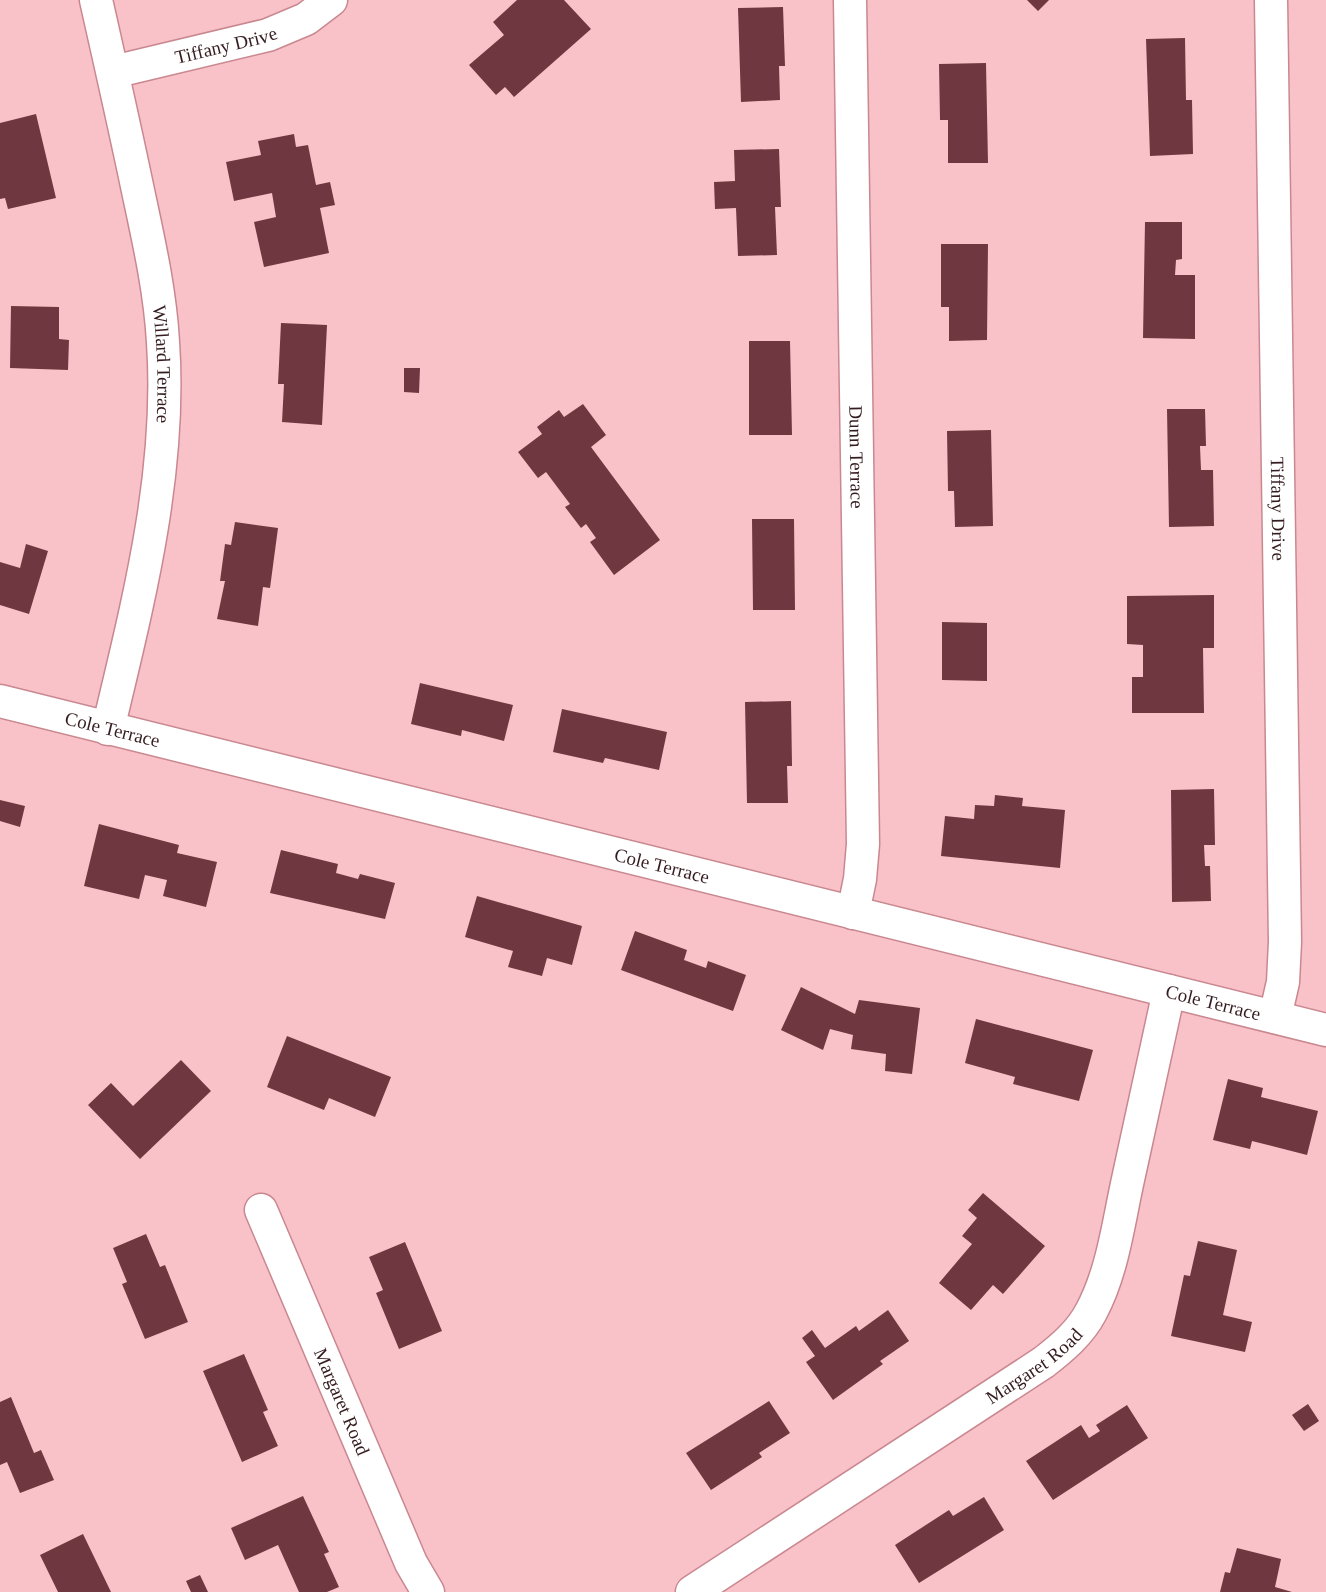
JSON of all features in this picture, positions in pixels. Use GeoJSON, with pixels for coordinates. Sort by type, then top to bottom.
{"type":"FeatureCollection","features":[{"type":"Feature","properties":{"kind":"street","name":"Willard Terrace"},"geometry":{"type":"LineString","coordinates":[[96,0],[157,283],[164,376],[159,473],[148,548],[108,729]]}},
{"type":"Feature","properties":{"kind":"street","name":"Tiffany Drive"},"geometry":{"type":"LineString","coordinates":[[113,72],[268,35],[306,19],[331,0]]}},
{"type":"Feature","properties":{"kind":"street","name":"Dunn Terrace"},"geometry":{"type":"LineString","coordinates":[[850,0],[863,844],[853,913]]}},
{"type":"Feature","properties":{"kind":"street","name":"Tiffany Drive"},"geometry":{"type":"LineString","coordinates":[[1272,0],[1285,942],[1283,982],[1275,1017]]}},
{"type":"Feature","properties":{"kind":"street","name":"Cole Terrace"},"geometry":{"type":"LineString","coordinates":[[0,701],[1326,1030]]}},
{"type":"Feature","properties":{"kind":"street","name":"Margaret Road"},"geometry":{"type":"LineString","coordinates":[[692,1592],[730,1582],[1044,1362],[1079,1330],[1091,1311],[1115,1241],[1169,991]]}},
{"type":"Feature","properties":{"kind":"street","name":"Margaret Road"},"geometry":{"type":"LineString","coordinates":[[261,1210],[411,1563],[428,1592]]}},
{"type":"Feature","properties":{"kind":"building"},"geometry":{"type":"Polygon","coordinates":[[[517,0],[564,0],[591,29],[514,97],[505,87],[496,95],[469,65],[504,35],[493,22],[517,0]]]}},
{"type":"Feature","properties":{"kind":"building"},"geometry":{"type":"Polygon","coordinates":[[[1027,0],[1049,0],[1038,11],[1027,0]]]}},
{"type":"Feature","properties":{"kind":"building"},"geometry":{"type":"Polygon","coordinates":[[[783,7],[785,66],[779,66],[780,100],[741,102],[738,8],[783,7]]]}},
{"type":"Feature","properties":{"kind":"building"},"geometry":{"type":"Polygon","coordinates":[[[1185,38],[1186,100],[1192,100],[1193,154],[1150,156],[1146,39],[1185,38]]]}},
{"type":"Feature","properties":{"kind":"building"},"geometry":{"type":"Polygon","coordinates":[[[986,63],[988,163],[948,163],[948,120],[940,120],[939,64],[986,63]]]}},
{"type":"Feature","properties":{"kind":"building"},"geometry":{"type":"Polygon","coordinates":[[[36,114],[56,198],[8,209],[5,198],[0,199],[0,123],[36,114]]]}},
{"type":"Feature","properties":{"kind":"building"},"geometry":{"type":"Polygon","coordinates":[[[294,134],[296,147],[308,145],[316,185],[330,182],[335,205],[320,208],[329,253],[264,267],[254,222],[276,217],[272,193],[234,201],[226,162],[261,155],[258,141],[294,134]]]}},
{"type":"Feature","properties":{"kind":"building"},"geometry":{"type":"Polygon","coordinates":[[[779,149],[781,207],[775,207],[777,255],[738,256],[736,208],[715,209],[714,182],[735,181],[734,150],[779,149]]]}},
{"type":"Feature","properties":{"kind":"building"},"geometry":{"type":"Polygon","coordinates":[[[1145,222],[1182,222],[1182,259],[1176,260],[1175,275],[1195,275],[1195,339],[1143,338],[1145,222]]]}},
{"type":"Feature","properties":{"kind":"building"},"geometry":{"type":"Polygon","coordinates":[[[941,244],[988,244],[987,340],[949,341],[949,307],[941,307],[941,244]]]}},
{"type":"Feature","properties":{"kind":"building"},"geometry":{"type":"Polygon","coordinates":[[[11,306],[59,307],[59,339],[69,340],[68,370],[10,368],[11,306]]]}},
{"type":"Feature","properties":{"kind":"building"},"geometry":{"type":"Polygon","coordinates":[[[281,323],[327,325],[322,425],[282,422],[284,384],[278,384],[281,323]]]}},
{"type":"Feature","properties":{"kind":"building"},"geometry":{"type":"Polygon","coordinates":[[[749,341],[790,341],[792,435],[749,435],[749,341]]]}},
{"type":"Feature","properties":{"kind":"building"},"geometry":{"type":"Polygon","coordinates":[[[404,368],[420,368],[419,393],[404,392],[404,368]]]}},
{"type":"Feature","properties":{"kind":"building"},"geometry":{"type":"Polygon","coordinates":[[[583,404],[606,435],[591,447],[660,540],[614,575],[590,542],[596,538],[586,524],[581,528],[565,507],[570,504],[546,472],[538,478],[518,452],[542,434],[537,427],[559,410],[564,417],[583,404]]]}},
{"type":"Feature","properties":{"kind":"building"},"geometry":{"type":"Polygon","coordinates":[[[1167,409],[1205,409],[1206,446],[1200,446],[1201,470],[1213,470],[1214,526],[1169,527],[1167,409]]]}},
{"type":"Feature","properties":{"kind":"building"},"geometry":{"type":"Polygon","coordinates":[[[991,430],[993,526],[955,527],[954,491],[948,491],[947,431],[991,430]]]}},
{"type":"Feature","properties":{"kind":"building"},"geometry":{"type":"Polygon","coordinates":[[[752,519],[794,519],[795,610],[753,610],[752,519]]]}},
{"type":"Feature","properties":{"kind":"building"},"geometry":{"type":"Polygon","coordinates":[[[235,522],[278,528],[270,588],[263,587],[258,626],[217,619],[225,581],[220,581],[225,544],[231,545],[235,522]]]}},
{"type":"Feature","properties":{"kind":"building"},"geometry":{"type":"Polygon","coordinates":[[[26,544],[48,551],[29,614],[0,605],[0,562],[20,568],[26,544]]]}},
{"type":"Feature","properties":{"kind":"building"},"geometry":{"type":"Polygon","coordinates":[[[1214,595],[1214,648],[1203,648],[1204,713],[1132,713],[1132,677],[1143,677],[1143,645],[1127,644],[1127,596],[1214,595]]]}},
{"type":"Feature","properties":{"kind":"building"},"geometry":{"type":"Polygon","coordinates":[[[942,622],[987,623],[987,681],[942,680],[942,622]]]}},
{"type":"Feature","properties":{"kind":"building"},"geometry":{"type":"Polygon","coordinates":[[[420,683],[513,705],[504,741],[462,730],[461,736],[411,724],[420,683]]]}},
{"type":"Feature","properties":{"kind":"building"},"geometry":{"type":"Polygon","coordinates":[[[791,701],[792,766],[787,766],[788,803],[747,803],[745,702],[791,701]]]}},
{"type":"Feature","properties":{"kind":"building"},"geometry":{"type":"Polygon","coordinates":[[[562,709],[667,732],[659,770],[605,758],[603,763],[553,752],[562,709]]]}},
{"type":"Feature","properties":{"kind":"building"},"geometry":{"type":"Polygon","coordinates":[[[1214,789],[1215,845],[1204,845],[1205,866],[1210,866],[1211,901],[1172,902],[1171,790],[1214,789]]]}},
{"type":"Feature","properties":{"kind":"building"},"geometry":{"type":"Polygon","coordinates":[[[995,795],[1023,798],[1022,806],[1065,810],[1060,868],[941,856],[945,816],[974,819],[975,805],[994,806],[995,795]]]}},
{"type":"Feature","properties":{"kind":"building"},"geometry":{"type":"Polygon","coordinates":[[[0,800],[25,806],[20,827],[0,821],[0,800]]]}},
{"type":"Feature","properties":{"kind":"building"},"geometry":{"type":"Polygon","coordinates":[[[99,824],[179,845],[177,853],[217,862],[206,907],[163,896],[167,880],[145,875],[139,899],[84,886],[99,824]]]}},
{"type":"Feature","properties":{"kind":"building"},"geometry":{"type":"Polygon","coordinates":[[[281,850],[338,864],[336,873],[358,879],[360,874],[395,883],[385,919],[270,893],[281,850]]]}},
{"type":"Feature","properties":{"kind":"building"},"geometry":{"type":"Polygon","coordinates":[[[477,896],[582,926],[572,965],[547,958],[542,976],[508,967],[513,951],[465,937],[477,896]]]}},
{"type":"Feature","properties":{"kind":"building"},"geometry":{"type":"Polygon","coordinates":[[[635,931],[687,950],[684,960],[706,968],[708,961],[746,975],[733,1011],[621,970],[635,931]]]}},
{"type":"Feature","properties":{"kind":"building"},"geometry":{"type":"Polygon","coordinates":[[[801,987],[855,1014],[859,1000],[920,1008],[912,1074],[885,1071],[886,1054],[851,1049],[853,1035],[830,1029],[823,1050],[781,1030],[801,987]]]}},
{"type":"Feature","properties":{"kind":"building"},"geometry":{"type":"Polygon","coordinates":[[[976,1019],[1093,1050],[1079,1101],[1013,1084],[1015,1077],[965,1063],[976,1019]]]}},
{"type":"Feature","properties":{"kind":"building"},"geometry":{"type":"Polygon","coordinates":[[[287,1036],[391,1077],[375,1117],[329,1098],[324,1110],[267,1087],[287,1036]]]}},
{"type":"Feature","properties":{"kind":"building"},"geometry":{"type":"Polygon","coordinates":[[[181,1060],[211,1091],[140,1159],[88,1105],[111,1083],[133,1106],[181,1060]]]}},
{"type":"Feature","properties":{"kind":"building"},"geometry":{"type":"Polygon","coordinates":[[[1228,1079],[1263,1088],[1261,1097],[1318,1111],[1307,1155],[1252,1141],[1250,1149],[1213,1140],[1228,1079]]]}},
{"type":"Feature","properties":{"kind":"building"},"geometry":{"type":"Polygon","coordinates":[[[983,1193],[1045,1246],[1003,1294],[993,1285],[971,1310],[939,1283],[972,1244],[962,1236],[977,1218],[968,1210],[983,1193]]]}},
{"type":"Feature","properties":{"kind":"building"},"geometry":{"type":"Polygon","coordinates":[[[146,1234],[160,1267],[165,1265],[188,1322],[145,1339],[122,1284],[127,1282],[113,1248],[146,1234]]]}},
{"type":"Feature","properties":{"kind":"building"},"geometry":{"type":"Polygon","coordinates":[[[1198,1241],[1237,1250],[1223,1315],[1252,1322],[1245,1352],[1171,1336],[1184,1275],[1190,1276],[1198,1241]]]}},
{"type":"Feature","properties":{"kind":"building"},"geometry":{"type":"Polygon","coordinates":[[[405,1242],[442,1331],[399,1349],[376,1293],[383,1290],[369,1257],[405,1242]]]}},
{"type":"Feature","properties":{"kind":"building"},"geometry":{"type":"Polygon","coordinates":[[[888,1310],[909,1341],[880,1361],[883,1364],[833,1400],[806,1362],[815,1356],[802,1338],[812,1330],[825,1348],[856,1326],[859,1331],[888,1310]]]}},
{"type":"Feature","properties":{"kind":"building"},"geometry":{"type":"Polygon","coordinates":[[[244,1354],[268,1410],[263,1412],[278,1446],[242,1462],[203,1371],[244,1354]]]}},
{"type":"Feature","properties":{"kind":"building"},"geometry":{"type":"Polygon","coordinates":[[[11,1397],[34,1453],[41,1450],[54,1480],[20,1493],[7,1462],[0,1465],[0,1402],[11,1397]]]}},
{"type":"Feature","properties":{"kind":"building"},"geometry":{"type":"Polygon","coordinates":[[[769,1401],[790,1433],[759,1453],[762,1457],[711,1490],[686,1453],[769,1401]]]}},
{"type":"Feature","properties":{"kind":"building"},"geometry":{"type":"Polygon","coordinates":[[[1308,1404],[1319,1421],[1304,1431],[1292,1415],[1308,1404]]]}},
{"type":"Feature","properties":{"kind":"building"},"geometry":{"type":"Polygon","coordinates":[[[1127,1405],[1148,1438],[1053,1500],[1026,1461],[1081,1425],[1089,1438],[1100,1431],[1096,1425],[1127,1405]]]}},
{"type":"Feature","properties":{"kind":"building"},"geometry":{"type":"Polygon","coordinates":[[[303,1496],[329,1552],[324,1554],[339,1587],[327,1592],[299,1592],[278,1545],[245,1560],[231,1528],[303,1496]]]}},
{"type":"Feature","properties":{"kind":"building"},"geometry":{"type":"Polygon","coordinates":[[[984,1497],[1004,1530],[919,1583],[895,1545],[949,1510],[953,1516],[984,1497]]]}},
{"type":"Feature","properties":{"kind":"building"},"geometry":{"type":"Polygon","coordinates":[[[83,1534],[111,1592],[58,1592],[40,1555],[83,1534]]]}},
{"type":"Feature","properties":{"kind":"building"},"geometry":{"type":"Polygon","coordinates":[[[1237,1548],[1281,1559],[1275,1587],[1292,1592],[1220,1592],[1225,1572],[1230,1573],[1237,1548]]]}},
{"type":"Feature","properties":{"kind":"building"},"geometry":{"type":"Polygon","coordinates":[[[200,1575],[208,1592],[191,1592],[186,1581],[200,1575]]]}}]}
